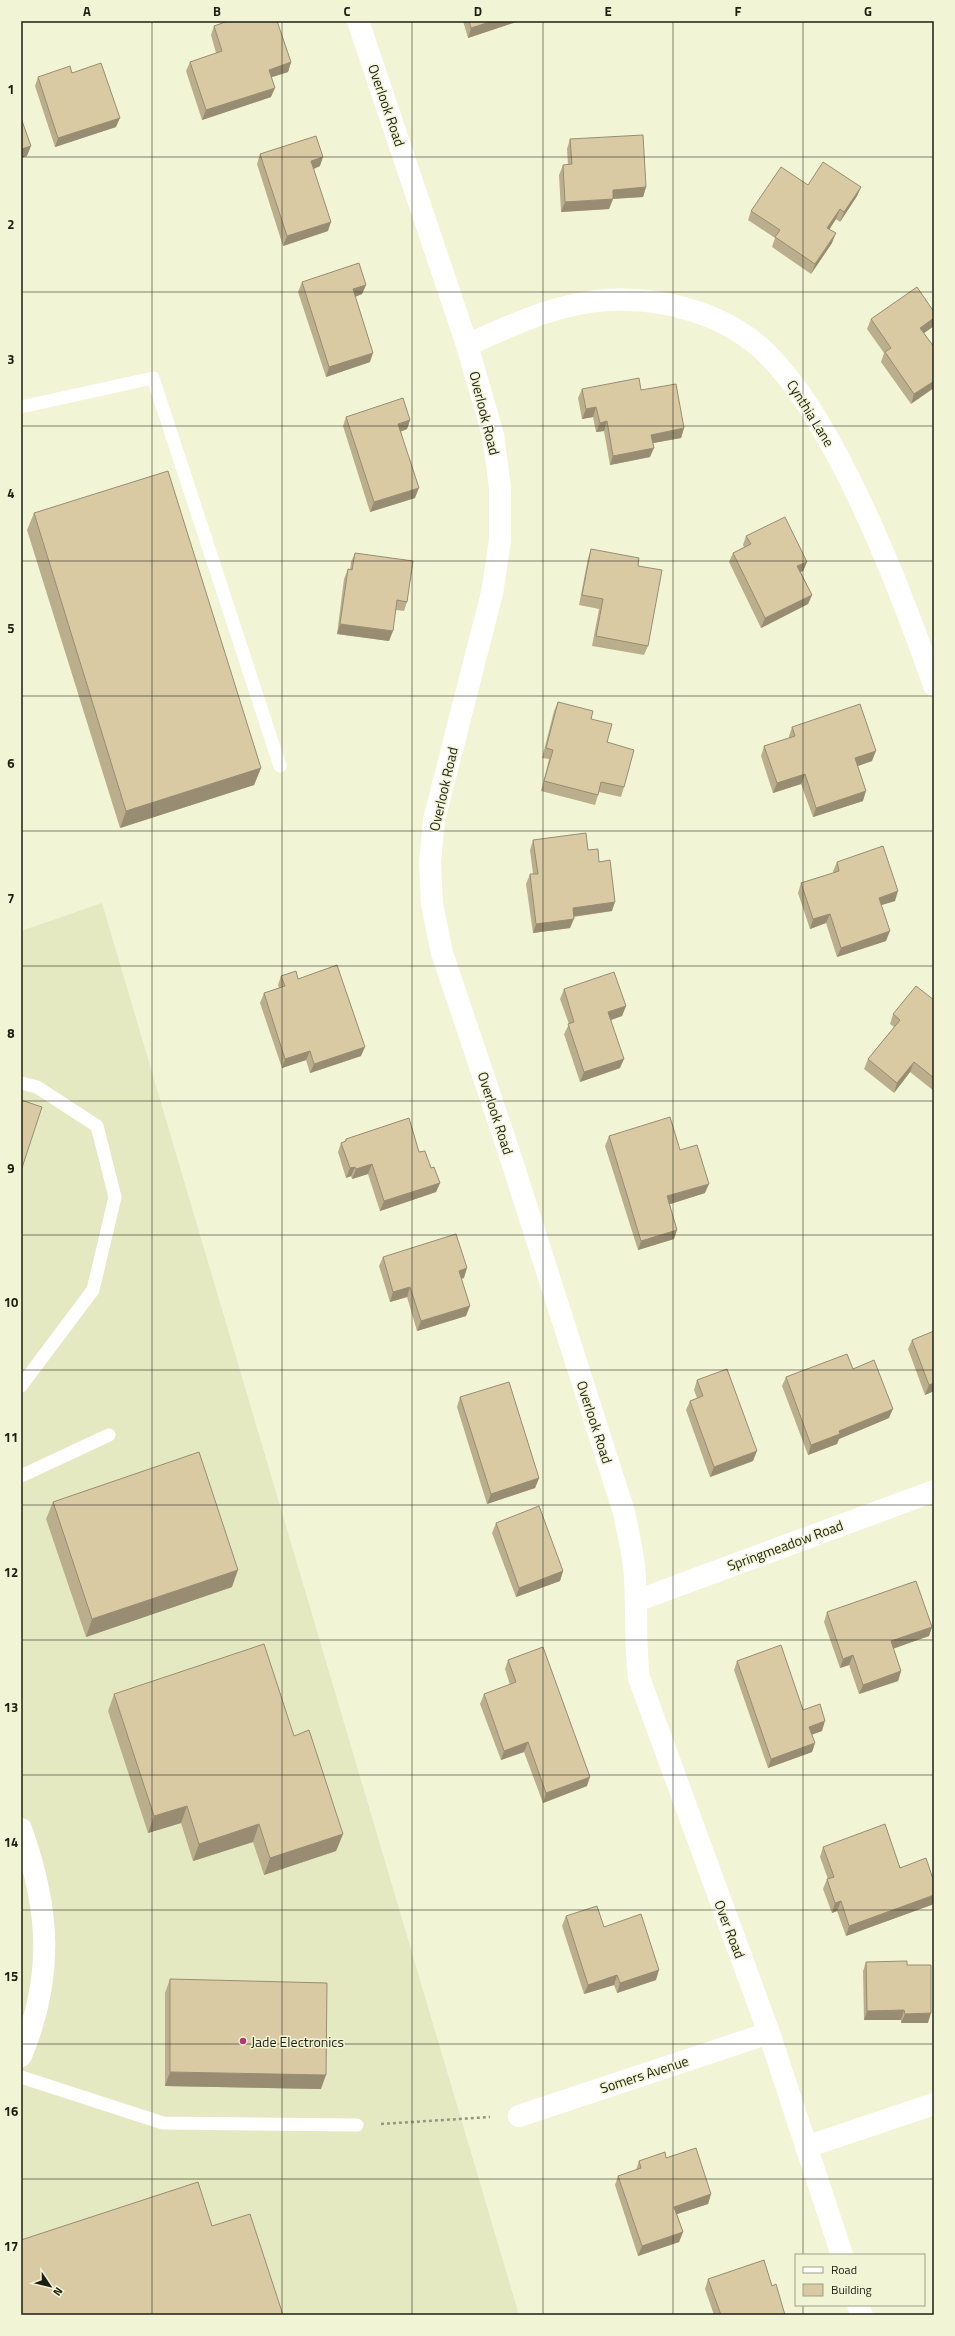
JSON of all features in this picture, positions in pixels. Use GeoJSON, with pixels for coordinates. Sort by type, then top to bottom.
{"type":"FeatureCollection","features":[{"type":"Feature","properties":{"kind":"street","name":"Overlook Road"},"geometry":{"type":"LineString","coordinates":[[358,21],[467,345],[493,434],[500,487],[500,540],[492,593],[434,820],[430,862],[432,904],[442,953],[508,1149],[624,1512],[634,1565],[636,1600]]}},
{"type":"Feature","properties":{"kind":"street","name":"Cynthia Lane"},"geometry":{"type":"LineString","coordinates":[[467,345],[517,323],[564,307],[608,300],[638,300],[682,307],[723,323],[760,348],[792,380],[832,445],[869,518],[901,593],[934,685]]}},
{"type":"Feature","properties":{"kind":"street","name":"Springmeadow Road"},"geometry":{"type":"LineString","coordinates":[[636,1600],[934,1490]]}},
{"type":"Feature","properties":{"kind":"street","name":"Over Road"},"geometry":{"type":"LineString","coordinates":[[636,1600],[635,1647],[640,1685],[769,2033],[842,2254]]}},
{"type":"Feature","properties":{"kind":"street"},"geometry":{"type":"LineString","coordinates":[[21,1829],[35,1869],[45,1926],[44,1965],[38,2003],[21,2056]]}},
{"type":"Feature","properties":{"kind":"street","name":"Somers Avenue"},"geometry":{"type":"LineString","coordinates":[[519,2116],[769,2033]]}},
{"type":"Feature","properties":{"kind":"street"},"geometry":{"type":"LineString","coordinates":[[806,2147],[934,2104]]}},
{"type":"Feature","properties":{"kind":"lane"},"geometry":{"type":"LineString","coordinates":[[21,407],[153,378],[280,766]]}},
{"type":"Feature","properties":{"kind":"lane"},"geometry":{"type":"LineString","coordinates":[[21,1083],[36,1087],[97,1126],[115,1197],[93,1290],[21,1386]]}},
{"type":"Feature","properties":{"kind":"lane"},"geometry":{"type":"LineString","coordinates":[[21,1476],[109,1435]]}},
{"type":"Feature","properties":{"kind":"lane"},"geometry":{"type":"LineString","coordinates":[[21,2077],[163,2123],[357,2125]]}},
{"type":"Feature","properties":{"kind":"path"},"geometry":{"type":"LineString","coordinates":[[357,2125],[519,2116]]}},
{"type":"Feature","properties":{"kind":"shaded area"},"geometry":{"type":"Polygon","coordinates":[[[102,903],[519,2315],[21,2315],[21,931],[102,903]]]}},
{"type":"Feature","properties":{"kind":"building"},"geometry":{"type":"Polygon","coordinates":[[[228,21],[277,21],[291,62],[269,70],[275,88],[206,110],[190,62],[222,51],[214,26],[228,21]]]}},
{"type":"Feature","properties":{"kind":"building"},"geometry":{"type":"Polygon","coordinates":[[[469,21],[493,21],[471,28],[469,21]]]}},
{"type":"Feature","properties":{"kind":"building"},"geometry":{"type":"Polygon","coordinates":[[[101,63],[120,118],[58,138],[38,77],[70,66],[72,73],[101,63]]]}},
{"type":"Feature","properties":{"kind":"building"},"geometry":{"type":"Polygon","coordinates":[[[21,118],[31,146],[21,149],[21,118]]]}},
{"type":"Feature","properties":{"kind":"building"},"geometry":{"type":"Polygon","coordinates":[[[643,135],[646,187],[613,190],[613,199],[565,202],[563,165],[572,164],[570,139],[643,135]]]}},
{"type":"Feature","properties":{"kind":"building"},"geometry":{"type":"Polygon","coordinates":[[[316,136],[323,157],[311,161],[331,222],[287,236],[260,154],[316,136]]]}},
{"type":"Feature","properties":{"kind":"building"},"geometry":{"type":"Polygon","coordinates":[[[823,162],[861,187],[844,212],[840,209],[827,228],[836,233],[815,264],[775,237],[780,230],[751,211],[781,167],[808,185],[823,162]]]}},
{"type":"Feature","properties":{"kind":"building"},"geometry":{"type":"Polygon","coordinates":[[[359,263],[366,285],[353,289],[373,353],[329,367],[302,282],[359,263]]]}},
{"type":"Feature","properties":{"kind":"building"},"geometry":{"type":"Polygon","coordinates":[[[917,287],[934,312],[934,318],[920,328],[934,347],[934,381],[914,394],[885,352],[891,348],[871,319],[917,287]]]}},
{"type":"Feature","properties":{"kind":"building"},"geometry":{"type":"Polygon","coordinates":[[[639,378],[641,390],[676,384],[684,428],[651,435],[654,448],[613,456],[607,421],[600,423],[596,407],[586,409],[582,389],[639,378]]]}},
{"type":"Feature","properties":{"kind":"building"},"geometry":{"type":"Polygon","coordinates":[[[403,398],[410,420],[398,424],[419,488],[374,502],[346,417],[403,398]]]}},
{"type":"Feature","properties":{"kind":"building"},"geometry":{"type":"Polygon","coordinates":[[[168,471],[261,768],[126,811],[34,513],[168,471]]]}},
{"type":"Feature","properties":{"kind":"building"},"geometry":{"type":"Polygon","coordinates":[[[785,517],[807,562],[797,566],[812,595],[765,618],[733,553],[751,544],[746,536],[785,517]]]}},
{"type":"Feature","properties":{"kind":"building"},"geometry":{"type":"Polygon","coordinates":[[[591,549],[639,558],[638,566],[662,570],[648,646],[596,636],[603,599],[582,595],[591,549]]]}},
{"type":"Feature","properties":{"kind":"building"},"geometry":{"type":"Polygon","coordinates":[[[355,553],[413,561],[407,602],[397,600],[393,631],[340,624],[348,569],[352,570],[355,553]]]}},
{"type":"Feature","properties":{"kind":"building"},"geometry":{"type":"Polygon","coordinates":[[[558,702],[593,711],[591,719],[612,724],[607,742],[634,750],[624,787],[601,782],[598,795],[544,781],[553,750],[546,748],[558,702]]]}},
{"type":"Feature","properties":{"kind":"building"},"geometry":{"type":"Polygon","coordinates":[[[860,704],[876,751],[855,758],[866,791],[816,808],[805,774],[777,783],[764,746],[795,736],[792,727],[860,704]]]}},
{"type":"Feature","properties":{"kind":"building"},"geometry":{"type":"Polygon","coordinates":[[[586,833],[588,850],[598,849],[599,862],[610,860],[615,902],[573,908],[574,919],[536,924],[530,874],[538,874],[533,840],[586,833]]]}},
{"type":"Feature","properties":{"kind":"building"},"geometry":{"type":"Polygon","coordinates":[[[883,846],[898,891],[879,898],[890,931],[841,948],[830,914],[813,919],[801,883],[839,871],[837,862],[883,846]]]}},
{"type":"Feature","properties":{"kind":"building"},"geometry":{"type":"Polygon","coordinates":[[[337,965],[365,1047],[314,1064],[310,1051],[285,1059],[264,993],[285,986],[281,976],[296,971],[298,979],[337,965]]]}},
{"type":"Feature","properties":{"kind":"building"},"geometry":{"type":"Polygon","coordinates":[[[614,972],[626,1006],[608,1012],[624,1059],[584,1072],[568,1024],[574,1022],[564,989],[614,972]]]}},
{"type":"Feature","properties":{"kind":"building"},"geometry":{"type":"Polygon","coordinates":[[[916,986],[934,1000],[934,1078],[914,1062],[897,1083],[868,1059],[900,1020],[893,1014],[916,986]]]}},
{"type":"Feature","properties":{"kind":"building"},"geometry":{"type":"Polygon","coordinates":[[[21,1100],[42,1107],[21,1171],[21,1100]]]}},
{"type":"Feature","properties":{"kind":"building"},"geometry":{"type":"Polygon","coordinates":[[[670,1117],[680,1150],[697,1145],[709,1184],[667,1196],[677,1230],[641,1241],[609,1136],[670,1117]]]}},
{"type":"Feature","properties":{"kind":"building"},"geometry":{"type":"Polygon","coordinates":[[[409,1118],[419,1152],[425,1151],[431,1168],[434,1167],[440,1183],[384,1201],[372,1164],[356,1169],[355,1167],[350,1168],[341,1143],[346,1141],[346,1139],[409,1118]]]}},
{"type":"Feature","properties":{"kind":"building"},"geometry":{"type":"Polygon","coordinates":[[[456,1234],[467,1268],[459,1271],[470,1306],[421,1321],[410,1287],[393,1292],[383,1257],[456,1234]]]}},
{"type":"Feature","properties":{"kind":"building"},"geometry":{"type":"Polygon","coordinates":[[[934,1331],[934,1383],[929,1385],[912,1340],[934,1331]]]}},
{"type":"Feature","properties":{"kind":"building"},"geometry":{"type":"Polygon","coordinates":[[[847,1354],[853,1369],[874,1360],[893,1409],[839,1431],[840,1434],[811,1445],[786,1377],[847,1354]]]}},
{"type":"Feature","properties":{"kind":"building"},"geometry":{"type":"Polygon","coordinates":[[[727,1369],[757,1451],[714,1467],[690,1401],[703,1396],[697,1380],[727,1369]]]}},
{"type":"Feature","properties":{"kind":"building"},"geometry":{"type":"Polygon","coordinates":[[[509,1382],[539,1478],[491,1494],[460,1397],[509,1382]]]}},
{"type":"Feature","properties":{"kind":"building"},"geometry":{"type":"Polygon","coordinates":[[[199,1452],[238,1570],[92,1619],[53,1502],[199,1452]]]}},
{"type":"Feature","properties":{"kind":"building"},"geometry":{"type":"Polygon","coordinates":[[[539,1506],[563,1571],[519,1588],[496,1523],[539,1506]]]}},
{"type":"Feature","properties":{"kind":"building"},"geometry":{"type":"Polygon","coordinates":[[[916,1581],[932,1627],[891,1641],[901,1671],[863,1685],[853,1655],[843,1659],[827,1612],[916,1581]]]}},
{"type":"Feature","properties":{"kind":"building"},"geometry":{"type":"Polygon","coordinates":[[[264,1644],[294,1736],[309,1730],[343,1834],[270,1858],[259,1824],[199,1844],[187,1806],[154,1816],[114,1694],[264,1644]]]}},
{"type":"Feature","properties":{"kind":"building"},"geometry":{"type":"Polygon","coordinates":[[[781,1645],[803,1710],[820,1704],[825,1721],[809,1727],[815,1743],[771,1759],[737,1661],[781,1645]]]}},
{"type":"Feature","properties":{"kind":"building"},"geometry":{"type":"Polygon","coordinates":[[[543,1647],[590,1777],[546,1793],[528,1742],[504,1751],[484,1694],[516,1682],[508,1660],[543,1647]]]}},
{"type":"Feature","properties":{"kind":"building"},"geometry":{"type":"Polygon","coordinates":[[[885,1824],[900,1868],[926,1858],[934,1882],[934,1895],[849,1926],[841,1901],[835,1903],[827,1879],[834,1877],[823,1847],[885,1824]]]}},
{"type":"Feature","properties":{"kind":"building"},"geometry":{"type":"Polygon","coordinates":[[[597,1906],[604,1927],[641,1914],[659,1970],[620,1983],[617,1975],[588,1985],[566,1916],[597,1906]]]}},
{"type":"Feature","properties":{"kind":"building"},"geometry":{"type":"Polygon","coordinates":[[[907,1961],[907,1965],[931,1965],[931,2013],[905,2014],[904,2010],[867,2011],[866,1962],[907,1961]]]}},
{"type":"Feature","properties":{"kind":"building","name":"Jade Electronics"},"geometry":{"type":"Polygon","coordinates":[[[170,1979],[327,1983],[326,2075],[170,2072],[170,1979]]]}},
{"type":"Feature","properties":{"kind":"building"},"geometry":{"type":"Polygon","coordinates":[[[696,2148],[711,2194],[674,2207],[683,2232],[642,2246],[618,2176],[641,2168],[639,2161],[665,2152],[666,2158],[696,2148]]]}},
{"type":"Feature","properties":{"kind":"building"},"geometry":{"type":"Polygon","coordinates":[[[198,2182],[212,2226],[250,2214],[283,2315],[21,2315],[21,2240],[198,2182]]]}},
{"type":"Feature","properties":{"kind":"building"},"geometry":{"type":"Polygon","coordinates":[[[764,2260],[772,2286],[776,2284],[785,2315],[721,2315],[708,2279],[764,2260]]]}},
{"type":"Feature","properties":{"kind":"place","name":"Jade Electronics"},"geometry":{"type":"Point","coordinates":[243,2041]}}]}
